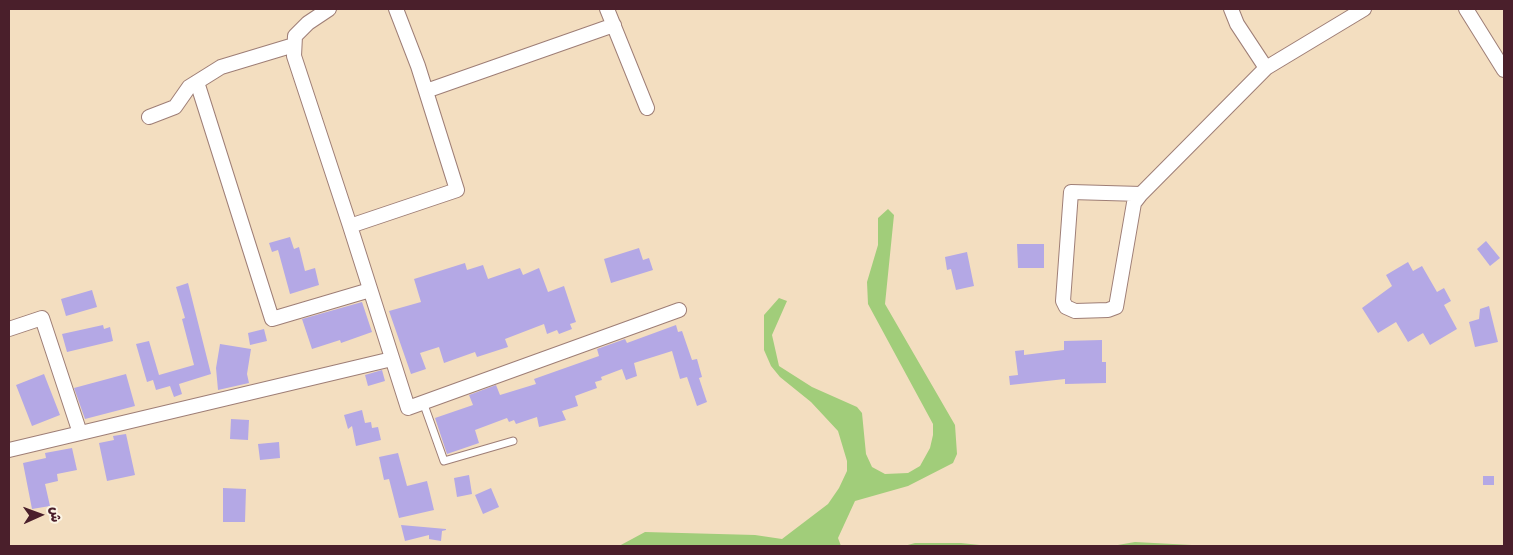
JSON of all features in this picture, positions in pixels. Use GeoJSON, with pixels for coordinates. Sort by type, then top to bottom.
{"type":"FeatureCollection","features":[{"type":"Feature","properties":{"kind":"street"},"geometry":{"type":"LineString","coordinates":[[329,9],[295,36],[294,56],[408,408],[679,310]]}},
{"type":"Feature","properties":{"kind":"street"},"geometry":{"type":"LineString","coordinates":[[350,226],[457,190],[426,91],[396,9]]}},
{"type":"Feature","properties":{"kind":"street"},"geometry":{"type":"LineString","coordinates":[[607,9],[647,108]]}},
{"type":"Feature","properties":{"kind":"street"},"geometry":{"type":"LineString","coordinates":[[1231,9],[1237,24],[1266,68]]}},
{"type":"Feature","properties":{"kind":"street"},"geometry":{"type":"LineString","coordinates":[[1466,9],[1504,70]]}},
{"type":"Feature","properties":{"kind":"street"},"geometry":{"type":"LineString","coordinates":[[1140,194],[1070,192],[1063,302],[1066,308],[1075,311],[1108,310],[1116,307],[1134,203],[1140,194],[1266,68],[1358,10]]}},
{"type":"Feature","properties":{"kind":"street"},"geometry":{"type":"LineString","coordinates":[[426,91],[614,25]]}},
{"type":"Feature","properties":{"kind":"street"},"geometry":{"type":"LineString","coordinates":[[149,118],[176,107],[189,87],[221,67],[294,45]]}},
{"type":"Feature","properties":{"kind":"street"},"geometry":{"type":"LineString","coordinates":[[197,82],[272,319],[370,290]]}},
{"type":"Feature","properties":{"kind":"street"},"geometry":{"type":"LineString","coordinates":[[9,328],[42,318],[80,433]]}},
{"type":"Feature","properties":{"kind":"street"},"geometry":{"type":"LineString","coordinates":[[9,450],[392,359]]}},
{"type":"Feature","properties":{"kind":"lane"},"geometry":{"type":"LineString","coordinates":[[423,402],[444,462],[513,441]]}},
{"type":"Feature","properties":{"kind":"green space"},"geometry":{"type":"Polygon","coordinates":[[[888,209],[894,215],[885,304],[955,425],[957,454],[953,463],[908,486],[855,501],[838,538],[841,546],[619,546],[645,532],[755,535],[782,539],[828,504],[839,488],[847,471],[847,461],[838,431],[811,402],[780,377],[771,366],[764,350],[764,315],[779,298],[787,301],[772,335],[779,366],[812,387],[857,407],[862,413],[866,454],[872,467],[885,474],[908,473],[920,466],[930,448],[933,424],[868,304],[867,282],[878,245],[878,218],[888,209]]]}},
{"type":"Feature","properties":{"kind":"green space"},"geometry":{"type":"Polygon","coordinates":[[[1135,542],[1192,545],[1193,546],[1112,546],[1135,542]]]}},
{"type":"Feature","properties":{"kind":"green space"},"geometry":{"type":"Polygon","coordinates":[[[915,543],[961,543],[989,546],[904,546],[915,543]]]}},
{"type":"Feature","properties":{"kind":"building"},"geometry":{"type":"Polygon","coordinates":[[[290,237],[294,249],[299,247],[305,271],[315,268],[319,285],[290,294],[278,250],[272,252],[269,243],[290,237]]]}},
{"type":"Feature","properties":{"kind":"building"},"geometry":{"type":"Polygon","coordinates":[[[1486,241],[1500,258],[1490,266],[1477,249],[1486,241]]]}},
{"type":"Feature","properties":{"kind":"building"},"geometry":{"type":"Polygon","coordinates":[[[1017,244],[1044,244],[1044,268],[1018,268],[1017,244]]]}},
{"type":"Feature","properties":{"kind":"building"},"geometry":{"type":"Polygon","coordinates":[[[639,248],[643,260],[649,258],[653,270],[611,283],[604,259],[639,248]]]}},
{"type":"Feature","properties":{"kind":"building"},"geometry":{"type":"Polygon","coordinates":[[[967,252],[974,286],[956,290],[951,269],[947,270],[945,257],[967,252]]]}},
{"type":"Feature","properties":{"kind":"building"},"geometry":{"type":"Polygon","coordinates":[[[1408,262],[1413,271],[1422,266],[1437,292],[1444,288],[1451,301],[1444,305],[1457,329],[1430,345],[1423,333],[1408,342],[1396,322],[1378,333],[1362,308],[1392,286],[1386,275],[1408,262]]]}},
{"type":"Feature","properties":{"kind":"building"},"geometry":{"type":"Polygon","coordinates":[[[465,263],[467,270],[483,265],[488,279],[520,268],[523,275],[539,268],[548,292],[564,286],[576,322],[570,324],[572,329],[559,334],[557,330],[547,334],[544,324],[505,339],[508,347],[477,357],[475,352],[444,363],[439,347],[420,353],[426,369],[411,374],[389,311],[421,302],[414,279],[465,263]]]}},
{"type":"Feature","properties":{"kind":"building"},"geometry":{"type":"Polygon","coordinates":[[[188,283],[211,374],[179,384],[182,394],[174,397],[170,386],[156,390],[153,380],[147,382],[136,344],[149,341],[159,375],[194,365],[182,319],[185,318],[176,287],[188,283]]]}},
{"type":"Feature","properties":{"kind":"building"},"geometry":{"type":"Polygon","coordinates":[[[92,290],[97,307],[66,316],[61,299],[92,290]]]}},
{"type":"Feature","properties":{"kind":"building"},"geometry":{"type":"Polygon","coordinates":[[[362,302],[372,332],[341,343],[340,340],[312,349],[302,319],[362,302]]]}},
{"type":"Feature","properties":{"kind":"building"},"geometry":{"type":"Polygon","coordinates":[[[1489,306],[1498,342],[1475,347],[1469,322],[1479,319],[1480,309],[1489,306]]]}},
{"type":"Feature","properties":{"kind":"building"},"geometry":{"type":"Polygon","coordinates":[[[103,325],[104,329],[110,327],[113,341],[67,352],[62,334],[103,325]]]}},
{"type":"Feature","properties":{"kind":"building"},"geometry":{"type":"Polygon","coordinates":[[[676,325],[678,332],[682,331],[692,360],[697,359],[702,377],[699,378],[707,402],[697,406],[687,377],[680,379],[672,351],[634,363],[637,376],[626,380],[622,369],[601,377],[602,380],[595,382],[597,388],[575,396],[578,406],[562,411],[566,420],[539,427],[537,417],[516,424],[514,420],[509,422],[507,418],[475,430],[479,443],[447,454],[435,418],[473,405],[469,395],[496,385],[500,395],[536,384],[534,379],[599,356],[597,349],[625,339],[627,343],[676,325]]]}},
{"type":"Feature","properties":{"kind":"building"},"geometry":{"type":"Polygon","coordinates":[[[264,329],[267,341],[250,345],[248,333],[264,329]]]}},
{"type":"Feature","properties":{"kind":"building"},"geometry":{"type":"Polygon","coordinates":[[[1102,340],[1102,362],[1106,362],[1106,383],[1065,384],[1065,379],[1010,385],[1009,376],[1018,375],[1015,351],[1024,350],[1024,355],[1064,350],[1064,341],[1102,340]]]}},
{"type":"Feature","properties":{"kind":"building"},"geometry":{"type":"Polygon","coordinates":[[[220,344],[251,349],[247,374],[249,383],[218,390],[216,368],[220,344]]]}},
{"type":"Feature","properties":{"kind":"building"},"geometry":{"type":"Polygon","coordinates":[[[382,370],[385,381],[368,386],[365,375],[382,370]]]}},
{"type":"Feature","properties":{"kind":"building"},"geometry":{"type":"Polygon","coordinates":[[[44,374],[60,415],[32,426],[16,385],[44,374]]]}},
{"type":"Feature","properties":{"kind":"building"},"geometry":{"type":"Polygon","coordinates":[[[126,374],[135,406],[85,419],[74,388],[126,374]]]}},
{"type":"Feature","properties":{"kind":"building"},"geometry":{"type":"Polygon","coordinates":[[[362,410],[365,423],[371,422],[372,428],[378,427],[381,440],[356,446],[352,426],[348,429],[344,415],[362,410]]]}},
{"type":"Feature","properties":{"kind":"building"},"geometry":{"type":"Polygon","coordinates":[[[231,419],[249,420],[248,440],[230,439],[231,419]]]}},
{"type":"Feature","properties":{"kind":"building"},"geometry":{"type":"Polygon","coordinates":[[[126,434],[135,475],[107,481],[99,443],[114,440],[113,436],[126,434]]]}},
{"type":"Feature","properties":{"kind":"building"},"geometry":{"type":"Polygon","coordinates":[[[279,442],[280,458],[260,460],[258,444],[279,442]]]}},
{"type":"Feature","properties":{"kind":"building"},"geometry":{"type":"Polygon","coordinates":[[[72,448],[77,470],[57,474],[58,481],[45,484],[50,506],[32,509],[23,463],[46,458],[45,453],[72,448]]]}},
{"type":"Feature","properties":{"kind":"building"},"geometry":{"type":"Polygon","coordinates":[[[398,453],[407,486],[427,481],[434,510],[399,518],[389,479],[384,480],[379,457],[398,453]]]}},
{"type":"Feature","properties":{"kind":"building"},"geometry":{"type":"Polygon","coordinates":[[[469,475],[472,494],[457,497],[454,478],[469,475]]]}},
{"type":"Feature","properties":{"kind":"building"},"geometry":{"type":"Polygon","coordinates":[[[1483,476],[1494,476],[1494,485],[1483,485],[1483,476]]]}},
{"type":"Feature","properties":{"kind":"building"},"geometry":{"type":"Polygon","coordinates":[[[223,488],[246,489],[245,522],[223,522],[223,488]]]}},
{"type":"Feature","properties":{"kind":"building"},"geometry":{"type":"Polygon","coordinates":[[[491,488],[499,507],[483,514],[475,495],[491,488]]]}},
{"type":"Feature","properties":{"kind":"building"},"geometry":{"type":"Polygon","coordinates":[[[401,525],[446,530],[442,531],[441,541],[429,539],[429,535],[405,541],[401,525]]]}}]}
